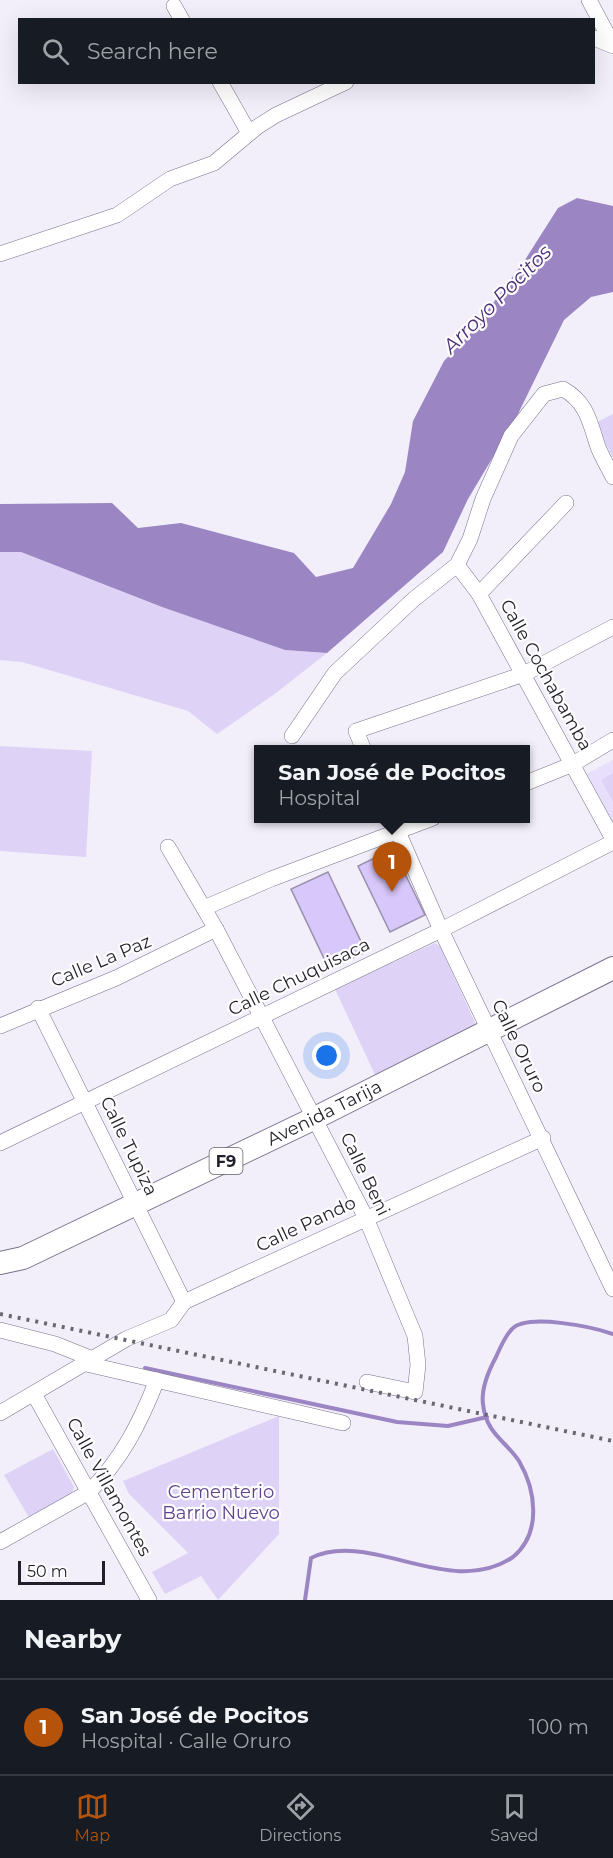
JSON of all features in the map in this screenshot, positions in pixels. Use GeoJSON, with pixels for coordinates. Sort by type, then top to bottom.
{"type":"FeatureCollection","features":[{"type":"Feature","properties":{"kind":"highway","name":"Avenida Tarija"},"geometry":{"type":"LineString","coordinates":[[0,1263],[23,1258],[315,1118],[613,968]]}},
{"type":"Feature","properties":{"kind":"street"},"geometry":{"type":"LineString","coordinates":[[590,0],[613,46]]}},
{"type":"Feature","properties":{"kind":"street"},"geometry":{"type":"LineString","coordinates":[[174,6],[181,18]]}},
{"type":"Feature","properties":{"kind":"street"},"geometry":{"type":"LineString","coordinates":[[595,38],[613,46]]}},
{"type":"Feature","properties":{"kind":"street"},"geometry":{"type":"LineString","coordinates":[[220,84],[249,133]]}},
{"type":"Feature","properties":{"kind":"street"},"geometry":{"type":"LineString","coordinates":[[0,254],[24,248],[117,215],[170,179],[214,163],[249,133],[276,115],[342,84]]}},
{"type":"Feature","properties":{"kind":"street"},"geometry":{"type":"LineString","coordinates":[[292,736],[335,673],[414,599],[457,565],[470,539],[483,499],[511,436],[544,394],[562,389],[576,396],[587,412],[599,450],[613,477]]}},
{"type":"Feature","properties":{"kind":"street"},"geometry":{"type":"LineString","coordinates":[[480,594],[566,503]]}},
{"type":"Feature","properties":{"kind":"street","name":"Calle Cochabamba"},"geometry":{"type":"LineString","coordinates":[[457,565],[480,594],[613,840]]}},
{"type":"Feature","properties":{"kind":"street"},"geometry":{"type":"LineString","coordinates":[[362,745],[356,731],[524,674],[613,627]]}},
{"type":"Feature","properties":{"kind":"street"},"geometry":{"type":"LineString","coordinates":[[530,781],[573,764],[613,740]]}},
{"type":"Feature","properties":{"kind":"street"},"geometry":{"type":"LineString","coordinates":[[204,908],[394,826],[411,823]]}},
{"type":"Feature","properties":{"kind":"street","name":"Calle Oruro"},"geometry":{"type":"LineString","coordinates":[[394,826],[441,930],[543,1138],[613,1289]]}},
{"type":"Feature","properties":{"kind":"street","name":"Calle Chuquisaca"},"geometry":{"type":"LineString","coordinates":[[0,1143],[441,930],[613,840]]}},
{"type":"Feature","properties":{"kind":"street","name":"Calle Beni"},"geometry":{"type":"LineString","coordinates":[[168,847],[216,929],[366,1218],[415,1336],[418,1365],[415,1392],[367,1382]]}},
{"type":"Feature","properties":{"kind":"street","name":"Calle La Paz"},"geometry":{"type":"LineString","coordinates":[[0,1026],[38,1008],[116,978],[216,929]]}},
{"type":"Feature","properties":{"kind":"street","name":"Calle Tupiza"},"geometry":{"type":"LineString","coordinates":[[38,1008],[184,1302]]}},
{"type":"Feature","properties":{"kind":"street","name":"Calle Pando"},"geometry":{"type":"LineString","coordinates":[[184,1302],[543,1138]]}},
{"type":"Feature","properties":{"kind":"street"},"geometry":{"type":"LineString","coordinates":[[0,1270],[23,1258]]}},
{"type":"Feature","properties":{"kind":"street"},"geometry":{"type":"LineString","coordinates":[[0,1413],[126,1339],[171,1320],[184,1302]]}},
{"type":"Feature","properties":{"kind":"street"},"geometry":{"type":"LineString","coordinates":[[0,1330],[55,1344],[86,1361],[157,1380],[343,1423]]}},
{"type":"Feature","properties":{"kind":"street"},"geometry":{"type":"LineString","coordinates":[[0,1542],[89,1492],[113,1466],[134,1434],[157,1380]]}},
{"type":"Feature","properties":{"kind":"street","name":"Calle Villamontes"},"geometry":{"type":"LineString","coordinates":[[34,1394],[89,1492],[144,1598]]}},
{"type":"Feature","properties":{"kind":"shaded area"},"geometry":{"type":"Polygon","coordinates":[[[613,760],[613,823],[586,774],[613,760]]]}},
{"type":"Feature","properties":{"kind":"green space"},"geometry":{"type":"Polygon","coordinates":[[[613,414],[613,458],[595,423],[613,414]]]}},
{"type":"Feature","properties":{"kind":"green space"},"geometry":{"type":"Polygon","coordinates":[[[0,552],[21,552],[162,607],[285,650],[327,653],[276,693],[217,734],[188,711],[22,662],[0,660],[0,552]]]}},
{"type":"Feature","properties":{"kind":"green space"},"geometry":{"type":"Polygon","coordinates":[[[0,746],[92,751],[86,857],[0,851],[0,746]]]}},
{"type":"Feature","properties":{"kind":"green space"},"geometry":{"type":"Polygon","coordinates":[[[613,773],[613,802],[601,780],[613,773]]]}},
{"type":"Feature","properties":{"kind":"green space"},"geometry":{"type":"Polygon","coordinates":[[[435,943],[440,946],[477,1027],[377,1079],[335,989],[435,943]]]}},
{"type":"Feature","properties":{"kind":"green space","name":"Cementerio Barrio Nuevo"},"geometry":{"type":"Polygon","coordinates":[[[279,1416],[279,1534],[218,1600],[201,1576],[165,1594],[152,1572],[188,1553],[129,1494],[123,1481],[279,1416]]]}},
{"type":"Feature","properties":{"kind":"green space"},"geometry":{"type":"Polygon","coordinates":[[[53,1449],[74,1487],[71,1495],[30,1519],[4,1475],[53,1449]]]}},
{"type":"Feature","properties":{"kind":"water","name":"Arroyo Pocitos"},"geometry":{"type":"Polygon","coordinates":[[[577,198],[613,206],[613,292],[591,297],[564,320],[515,420],[468,499],[443,552],[327,653],[285,650],[162,607],[21,552],[0,552],[0,504],[112,503],[138,528],[181,523],[294,553],[316,577],[353,568],[391,504],[405,472],[413,421],[444,361],[470,334],[523,263],[558,208],[577,198]]]}},
{"type":"Feature","properties":{"kind":"building"},"geometry":{"type":"Polygon","coordinates":[[[393,849],[425,915],[390,932],[358,866],[393,849]]]}},
{"type":"Feature","properties":{"kind":"building"},"geometry":{"type":"Polygon","coordinates":[[[328,872],[366,952],[329,969],[291,889],[328,872]]]}},
{"type":"Feature","properties":{"kind":"waterway"},"geometry":{"type":"LineString","coordinates":[[305,1600],[311,1558],[334,1551],[359,1552],[437,1569],[464,1571],[489,1568],[513,1557],[529,1536],[532,1524],[532,1498],[525,1472],[519,1461],[492,1430],[485,1414],[483,1392],[491,1368],[507,1335],[520,1324],[561,1323],[613,1334]]}},
{"type":"Feature","properties":{"kind":"waterway"},"geometry":{"type":"LineString","coordinates":[[145,1368],[397,1422],[448,1426],[487,1417]]}},
{"type":"Feature","properties":{"kind":"railway"},"geometry":{"type":"LineString","coordinates":[[0,1314],[613,1441]]}},
{"type":"Feature","properties":{"kind":"place","name":"San José de Pocitos"},"geometry":{"type":"Point","coordinates":[392,892]}}]}
